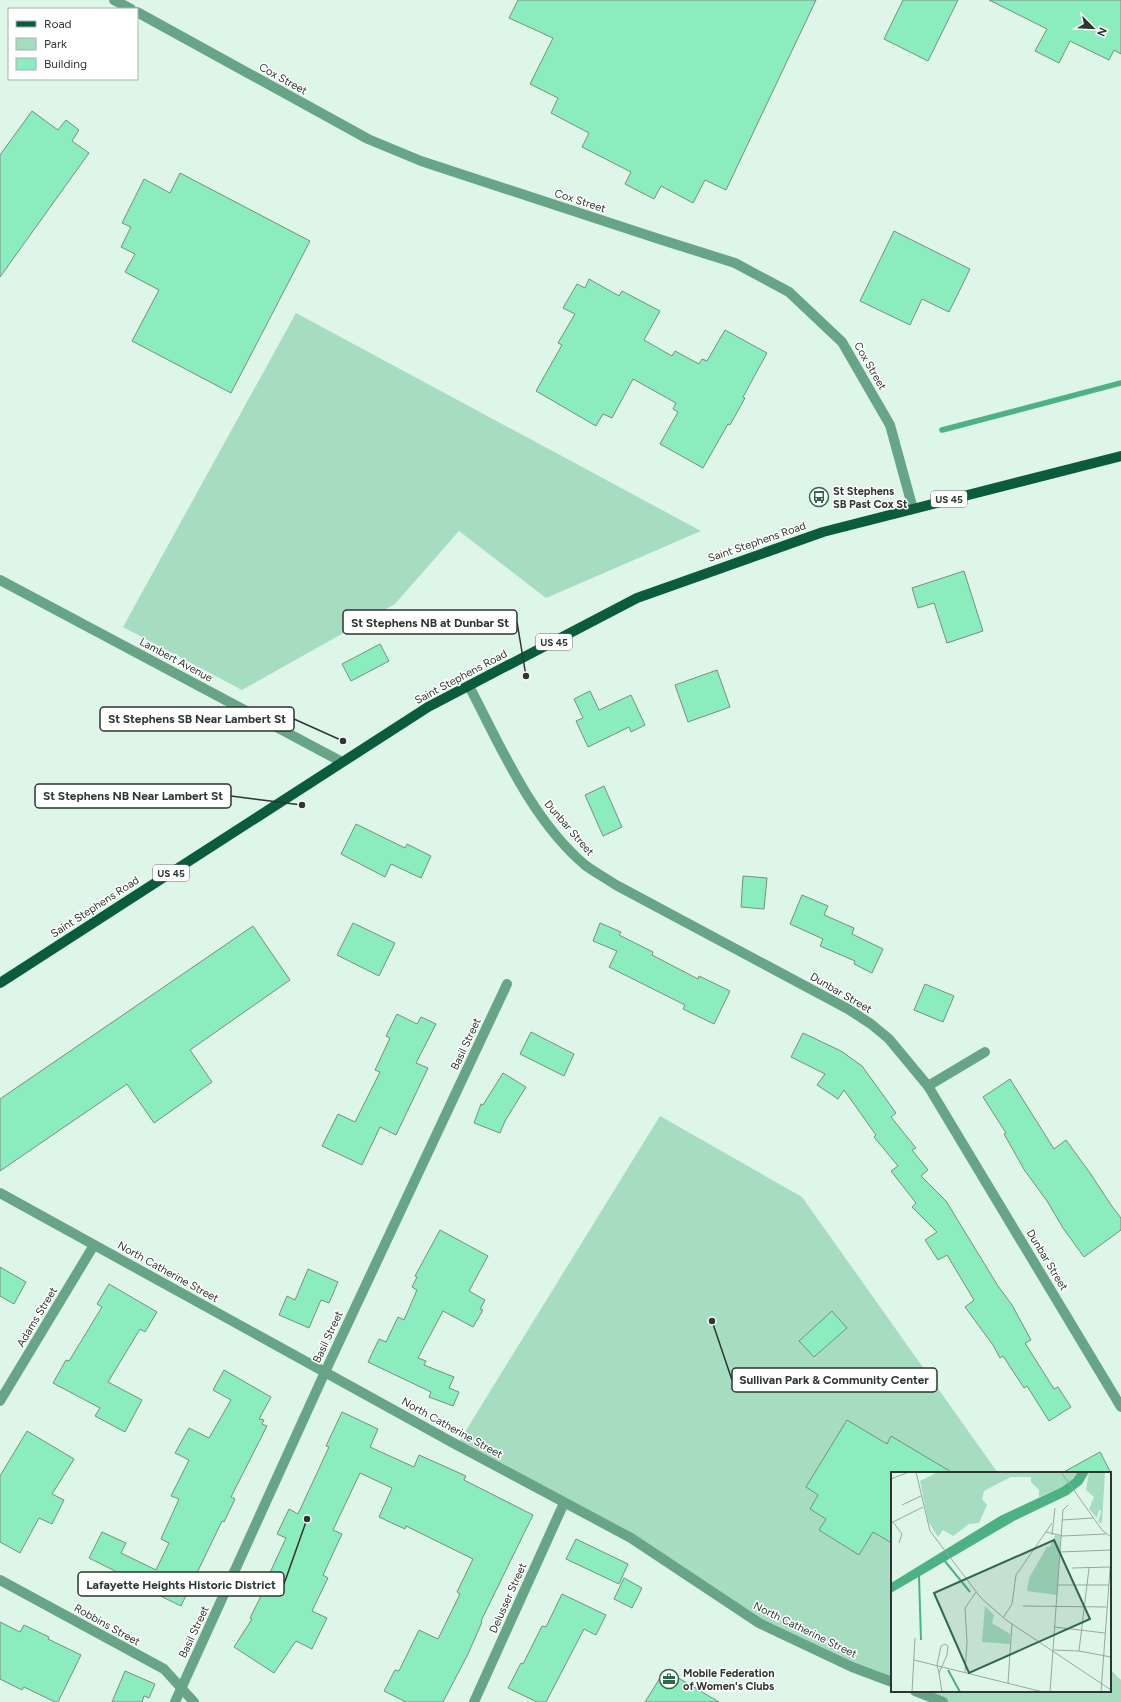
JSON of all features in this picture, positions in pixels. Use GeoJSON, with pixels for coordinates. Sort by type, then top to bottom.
{"type":"FeatureCollection","features":[{"type":"Feature","properties":{"kind":"main road","name":"Saint Stephens Road"},"geometry":{"type":"LineString","coordinates":[[0,983],[428,707],[638,598],[823,532],[1121,456]]}},
{"type":"Feature","properties":{"kind":"street"},"geometry":{"type":"LineString","coordinates":[[114,0],[129,8]]}},
{"type":"Feature","properties":{"kind":"street","name":"Cox Street"},"geometry":{"type":"LineString","coordinates":[[138,13],[368,139],[422,161],[654,238],[735,263],[789,292],[842,342],[890,425],[913,508]]}},
{"type":"Feature","properties":{"kind":"street","name":"Lambert Avenue"},"geometry":{"type":"LineString","coordinates":[[0,580],[342,762]]}},
{"type":"Feature","properties":{"kind":"street","name":"Dunbar Street"},"geometry":{"type":"LineString","coordinates":[[469,686],[530,801],[558,837],[585,865],[616,885],[860,1016],[889,1039],[928,1086],[1121,1407]]}},
{"type":"Feature","properties":{"kind":"street","name":"Basil Street"},"geometry":{"type":"LineString","coordinates":[[175,1702],[325,1372],[507,984]]}},
{"type":"Feature","properties":{"kind":"street"},"geometry":{"type":"LineString","coordinates":[[928,1086],[985,1052]]}},
{"type":"Feature","properties":{"kind":"street","name":"North Catherine Street"},"geometry":{"type":"LineString","coordinates":[[0,1193],[564,1503],[631,1538],[759,1623],[852,1667],[891,1682]]}},
{"type":"Feature","properties":{"kind":"street","name":"Adams Street"},"geometry":{"type":"LineString","coordinates":[[0,1401],[94,1245]]}},
{"type":"Feature","properties":{"kind":"street","name":"Delusser Street"},"geometry":{"type":"LineString","coordinates":[[474,1702],[564,1503]]}},
{"type":"Feature","properties":{"kind":"street","name":"Robbins Street"},"geometry":{"type":"LineString","coordinates":[[0,1580],[164,1669],[194,1702]]}},
{"type":"Feature","properties":{"kind":"street"},"geometry":{"type":"LineString","coordinates":[[918,1692],[943,1702]]}},
{"type":"Feature","properties":{"kind":"green space"},"geometry":{"type":"Polygon","coordinates":[[[296,313],[701,531],[546,598],[459,531],[395,604],[242,690],[123,627],[296,313]]]}},
{"type":"Feature","properties":{"kind":"green space"},"geometry":{"type":"Polygon","coordinates":[[[660,1116],[802,1197],[997,1472],[891,1472],[891,1682],[759,1623],[631,1538],[457,1445],[660,1116]]]}},
{"type":"Feature","properties":{"kind":"green space"},"geometry":{"type":"Polygon","coordinates":[[[1111,1670],[1121,1680],[1121,1702],[943,1702],[918,1692],[1111,1692],[1111,1670]]]}},
{"type":"Feature","properties":{"kind":"building"},"geometry":{"type":"Polygon","coordinates":[[[518,0],[816,0],[726,190],[705,180],[693,203],[661,186],[654,199],[625,184],[631,172],[582,147],[589,133],[551,113],[558,98],[530,84],[553,38],[509,18],[518,0]]]}},
{"type":"Feature","properties":{"kind":"building"},"geometry":{"type":"Polygon","coordinates":[[[903,0],[958,0],[928,61],[884,39],[903,0]]]}},
{"type":"Feature","properties":{"kind":"building"},"geometry":{"type":"Polygon","coordinates":[[[989,0],[1121,0],[1121,54],[1114,50],[1109,60],[1070,41],[1059,63],[1035,51],[1047,29],[989,0]]]}},
{"type":"Feature","properties":{"kind":"building"},"geometry":{"type":"Polygon","coordinates":[[[32,111],[58,130],[66,120],[79,130],[72,141],[89,153],[0,277],[0,155],[32,111]]]}},
{"type":"Feature","properties":{"kind":"building"},"geometry":{"type":"Polygon","coordinates":[[[180,173],[310,241],[231,393],[132,341],[159,290],[125,272],[135,254],[121,247],[131,227],[122,223],[144,179],[170,193],[180,173]]]}},
{"type":"Feature","properties":{"kind":"building"},"geometry":{"type":"Polygon","coordinates":[[[894,231],[970,269],[949,312],[922,299],[910,325],[860,301],[894,231]]]}},
{"type":"Feature","properties":{"kind":"building"},"geometry":{"type":"Polygon","coordinates":[[[589,279],[619,296],[622,291],[660,311],[644,340],[672,356],[675,351],[699,364],[702,359],[707,361],[725,330],[767,353],[743,397],[745,398],[730,425],[728,424],[703,468],[660,444],[678,412],[673,409],[676,403],[633,379],[612,418],[603,414],[596,426],[536,391],[562,345],[558,343],[575,314],[563,308],[577,284],[585,288],[589,279]]]}},
{"type":"Feature","properties":{"kind":"building"},"geometry":{"type":"Polygon","coordinates":[[[964,571],[983,631],[947,643],[934,603],[918,608],[912,588],[964,571]]]}},
{"type":"Feature","properties":{"kind":"building"},"geometry":{"type":"Polygon","coordinates":[[[380,644],[389,661],[351,681],[342,664],[380,644]]]}},
{"type":"Feature","properties":{"kind":"building"},"geometry":{"type":"Polygon","coordinates":[[[717,670],[730,707],[688,722],[675,685],[717,670]]]}},
{"type":"Feature","properties":{"kind":"building"},"geometry":{"type":"Polygon","coordinates":[[[590,691],[599,710],[631,695],[645,725],[631,732],[629,727],[588,747],[576,721],[583,718],[574,699],[590,691]]]}},
{"type":"Feature","properties":{"kind":"building"},"geometry":{"type":"Polygon","coordinates":[[[604,786],[622,827],[603,836],[585,795],[604,786]]]}},
{"type":"Feature","properties":{"kind":"building"},"geometry":{"type":"Polygon","coordinates":[[[356,824],[405,848],[407,844],[431,856],[421,878],[391,864],[385,877],[341,854],[356,824]]]}},
{"type":"Feature","properties":{"kind":"building"},"geometry":{"type":"Polygon","coordinates":[[[743,876],[767,878],[764,909],[741,907],[743,876]]]}},
{"type":"Feature","properties":{"kind":"building"},"geometry":{"type":"Polygon","coordinates":[[[802,895],[828,906],[824,915],[854,928],[852,934],[883,949],[872,973],[854,964],[855,961],[820,946],[823,939],[790,924],[802,895]]]}},
{"type":"Feature","properties":{"kind":"building"},"geometry":{"type":"Polygon","coordinates":[[[353,923],[395,943],[379,976],[337,955],[353,923]]]}},
{"type":"Feature","properties":{"kind":"building"},"geometry":{"type":"Polygon","coordinates":[[[600,923],[621,932],[619,935],[653,952],[652,955],[698,979],[699,976],[730,991],[714,1024],[683,1009],[685,1005],[609,967],[617,951],[593,941],[600,923]]]}},
{"type":"Feature","properties":{"kind":"building"},"geometry":{"type":"Polygon","coordinates":[[[253,926],[290,980],[190,1050],[212,1082],[154,1123],[127,1084],[0,1171],[0,1099],[253,926]]]}},
{"type":"Feature","properties":{"kind":"building"},"geometry":{"type":"Polygon","coordinates":[[[925,984],[954,996],[943,1022],[914,1010],[925,984]]]}},
{"type":"Feature","properties":{"kind":"building"},"geometry":{"type":"Polygon","coordinates":[[[397,1014],[417,1024],[421,1017],[436,1024],[416,1063],[428,1068],[396,1135],[380,1127],[362,1165],[322,1146],[338,1114],[355,1122],[380,1072],[375,1070],[390,1038],[386,1036],[397,1014]]]}},
{"type":"Feature","properties":{"kind":"building"},"geometry":{"type":"Polygon","coordinates":[[[531,1032],[574,1054],[564,1076],[520,1054],[531,1032]]]}},
{"type":"Feature","properties":{"kind":"building"},"geometry":{"type":"Polygon","coordinates":[[[803,1033],[841,1051],[862,1066],[896,1113],[891,1117],[916,1148],[912,1150],[928,1170],[921,1176],[946,1201],[998,1286],[1012,1305],[1031,1340],[1025,1343],[1054,1389],[1058,1387],[1071,1407],[1049,1421],[1027,1386],[1024,1388],[1003,1356],[1000,1358],[993,1345],[965,1307],[974,1300],[947,1255],[938,1260],[925,1240],[937,1232],[912,1207],[916,1203],[891,1171],[898,1166],[874,1137],[876,1135],[844,1090],[838,1099],[817,1085],[825,1074],[791,1057],[803,1033]]]}},
{"type":"Feature","properties":{"kind":"building"},"geometry":{"type":"Polygon","coordinates":[[[503,1073],[526,1087],[505,1121],[500,1133],[474,1123],[481,1104],[483,1105],[503,1073]]]}},
{"type":"Feature","properties":{"kind":"building"},"geometry":{"type":"Polygon","coordinates":[[[1010,1079],[1054,1149],[1066,1140],[1121,1218],[1121,1230],[1084,1257],[1025,1171],[1004,1134],[1006,1133],[983,1097],[1010,1079]]]}},
{"type":"Feature","properties":{"kind":"building"},"geometry":{"type":"Polygon","coordinates":[[[440,1230],[488,1256],[469,1291],[485,1300],[480,1309],[483,1310],[473,1327],[443,1311],[418,1358],[426,1361],[424,1365],[454,1377],[449,1388],[459,1392],[453,1406],[429,1397],[431,1392],[368,1362],[379,1339],[386,1342],[398,1317],[404,1320],[417,1290],[412,1287],[417,1277],[415,1276],[440,1230]]]}},
{"type":"Feature","properties":{"kind":"building"},"geometry":{"type":"Polygon","coordinates":[[[0,1267],[26,1282],[14,1304],[0,1296],[0,1267]]]}},
{"type":"Feature","properties":{"kind":"building"},"geometry":{"type":"Polygon","coordinates":[[[308,1269],[338,1282],[329,1303],[321,1300],[309,1328],[279,1315],[287,1296],[295,1300],[308,1269]]]}},
{"type":"Feature","properties":{"kind":"building"},"geometry":{"type":"Polygon","coordinates":[[[109,1284],[157,1312],[145,1332],[140,1329],[108,1382],[142,1400],[125,1432],[95,1416],[100,1408],[53,1383],[66,1360],[69,1361],[102,1307],[97,1304],[109,1284]]]}},
{"type":"Feature","properties":{"kind":"building"},"geometry":{"type":"Polygon","coordinates":[[[832,1311],[847,1328],[814,1357],[799,1341],[832,1311]]]}},
{"type":"Feature","properties":{"kind":"building"},"geometry":{"type":"Polygon","coordinates":[[[224,1370],[271,1397],[259,1419],[264,1420],[262,1424],[267,1426],[231,1497],[235,1499],[224,1522],[222,1521],[181,1606],[134,1583],[135,1581],[89,1558],[102,1532],[126,1543],[121,1553],[156,1570],[169,1543],[161,1539],[179,1499],[171,1496],[189,1460],[175,1453],[189,1428],[209,1438],[231,1400],[213,1390],[224,1370]]]}},
{"type":"Feature","properties":{"kind":"building"},"geometry":{"type":"Polygon","coordinates":[[[342,1412],[378,1429],[370,1447],[414,1467],[419,1455],[466,1476],[464,1480],[533,1515],[481,1621],[482,1622],[468,1654],[443,1702],[406,1702],[384,1691],[395,1670],[399,1671],[419,1630],[438,1639],[460,1594],[457,1592],[473,1559],[406,1526],[405,1529],[379,1517],[392,1488],[360,1473],[333,1530],[342,1534],[323,1575],[328,1578],[312,1611],[327,1618],[312,1649],[296,1641],[274,1673],[234,1647],[252,1619],[250,1618],[270,1578],[268,1577],[286,1538],[277,1534],[289,1509],[298,1514],[329,1447],[326,1446],[342,1412]]]}},
{"type":"Feature","properties":{"kind":"building"},"geometry":{"type":"Polygon","coordinates":[[[847,1420],[887,1444],[891,1436],[951,1472],[891,1472],[891,1542],[873,1532],[859,1555],[819,1530],[826,1519],[810,1509],[818,1495],[806,1487],[847,1420]]]}},
{"type":"Feature","properties":{"kind":"building"},"geometry":{"type":"Polygon","coordinates":[[[27,1431],[74,1459],[52,1494],[64,1500],[52,1524],[39,1518],[20,1553],[0,1542],[0,1476],[27,1431]]]}},
{"type":"Feature","properties":{"kind":"building"},"geometry":{"type":"Polygon","coordinates":[[[1100,1452],[1110,1472],[1064,1472],[1100,1452]]]}},
{"type":"Feature","properties":{"kind":"building"},"geometry":{"type":"Polygon","coordinates":[[[576,1539],[628,1564],[619,1584],[566,1559],[576,1539]]]}},
{"type":"Feature","properties":{"kind":"building"},"geometry":{"type":"Polygon","coordinates":[[[624,1578],[642,1588],[632,1608],[614,1599],[624,1578]]]}},
{"type":"Feature","properties":{"kind":"building"},"geometry":{"type":"Polygon","coordinates":[[[562,1594],[606,1615],[596,1635],[584,1629],[546,1702],[537,1702],[508,1688],[521,1663],[523,1664],[542,1626],[546,1627],[562,1594]]]}},
{"type":"Feature","properties":{"kind":"building"},"geometry":{"type":"Polygon","coordinates":[[[0,1622],[20,1632],[24,1625],[49,1637],[48,1639],[81,1655],[58,1702],[55,1702],[24,1687],[22,1690],[0,1679],[0,1622]]]}},
{"type":"Feature","properties":{"kind":"building","name":"Mobile Federation of Women's Clubs"},"geometry":{"type":"Polygon","coordinates":[[[665,1670],[719,1702],[645,1702],[665,1670]]]}},
{"type":"Feature","properties":{"kind":"building"},"geometry":{"type":"Polygon","coordinates":[[[125,1671],[155,1684],[149,1698],[144,1696],[142,1702],[112,1702],[125,1671]]]}},
{"type":"Feature","properties":{"kind":"waterway"},"geometry":{"type":"LineString","coordinates":[[942,430],[1121,383]]}},
{"type":"Feature","properties":{"kind":"place","name":"St Stephens SB Past Cox St"},"geometry":{"type":"Point","coordinates":[819,497]}},
{"type":"Feature","properties":{"kind":"place","name":"St Stephens NB at Dunbar St"},"geometry":{"type":"Point","coordinates":[526,676]}},
{"type":"Feature","properties":{"kind":"place","name":"St Stephens SB Near Lambert St"},"geometry":{"type":"Point","coordinates":[343,741]}},
{"type":"Feature","properties":{"kind":"place","name":"St Stephens NB Near Lambert St"},"geometry":{"type":"Point","coordinates":[302,805]}},
{"type":"Feature","properties":{"kind":"place","name":"Sullivan Park & Community Center"},"geometry":{"type":"Point","coordinates":[712,1321]}},
{"type":"Feature","properties":{"kind":"place","name":"Lafayette Heights Historic District"},"geometry":{"type":"Point","coordinates":[307,1519]}},
{"type":"Feature","properties":{"kind":"place","name":"Mobile Federation of Women's Clubs"},"geometry":{"type":"Point","coordinates":[669,1679]}}]}
